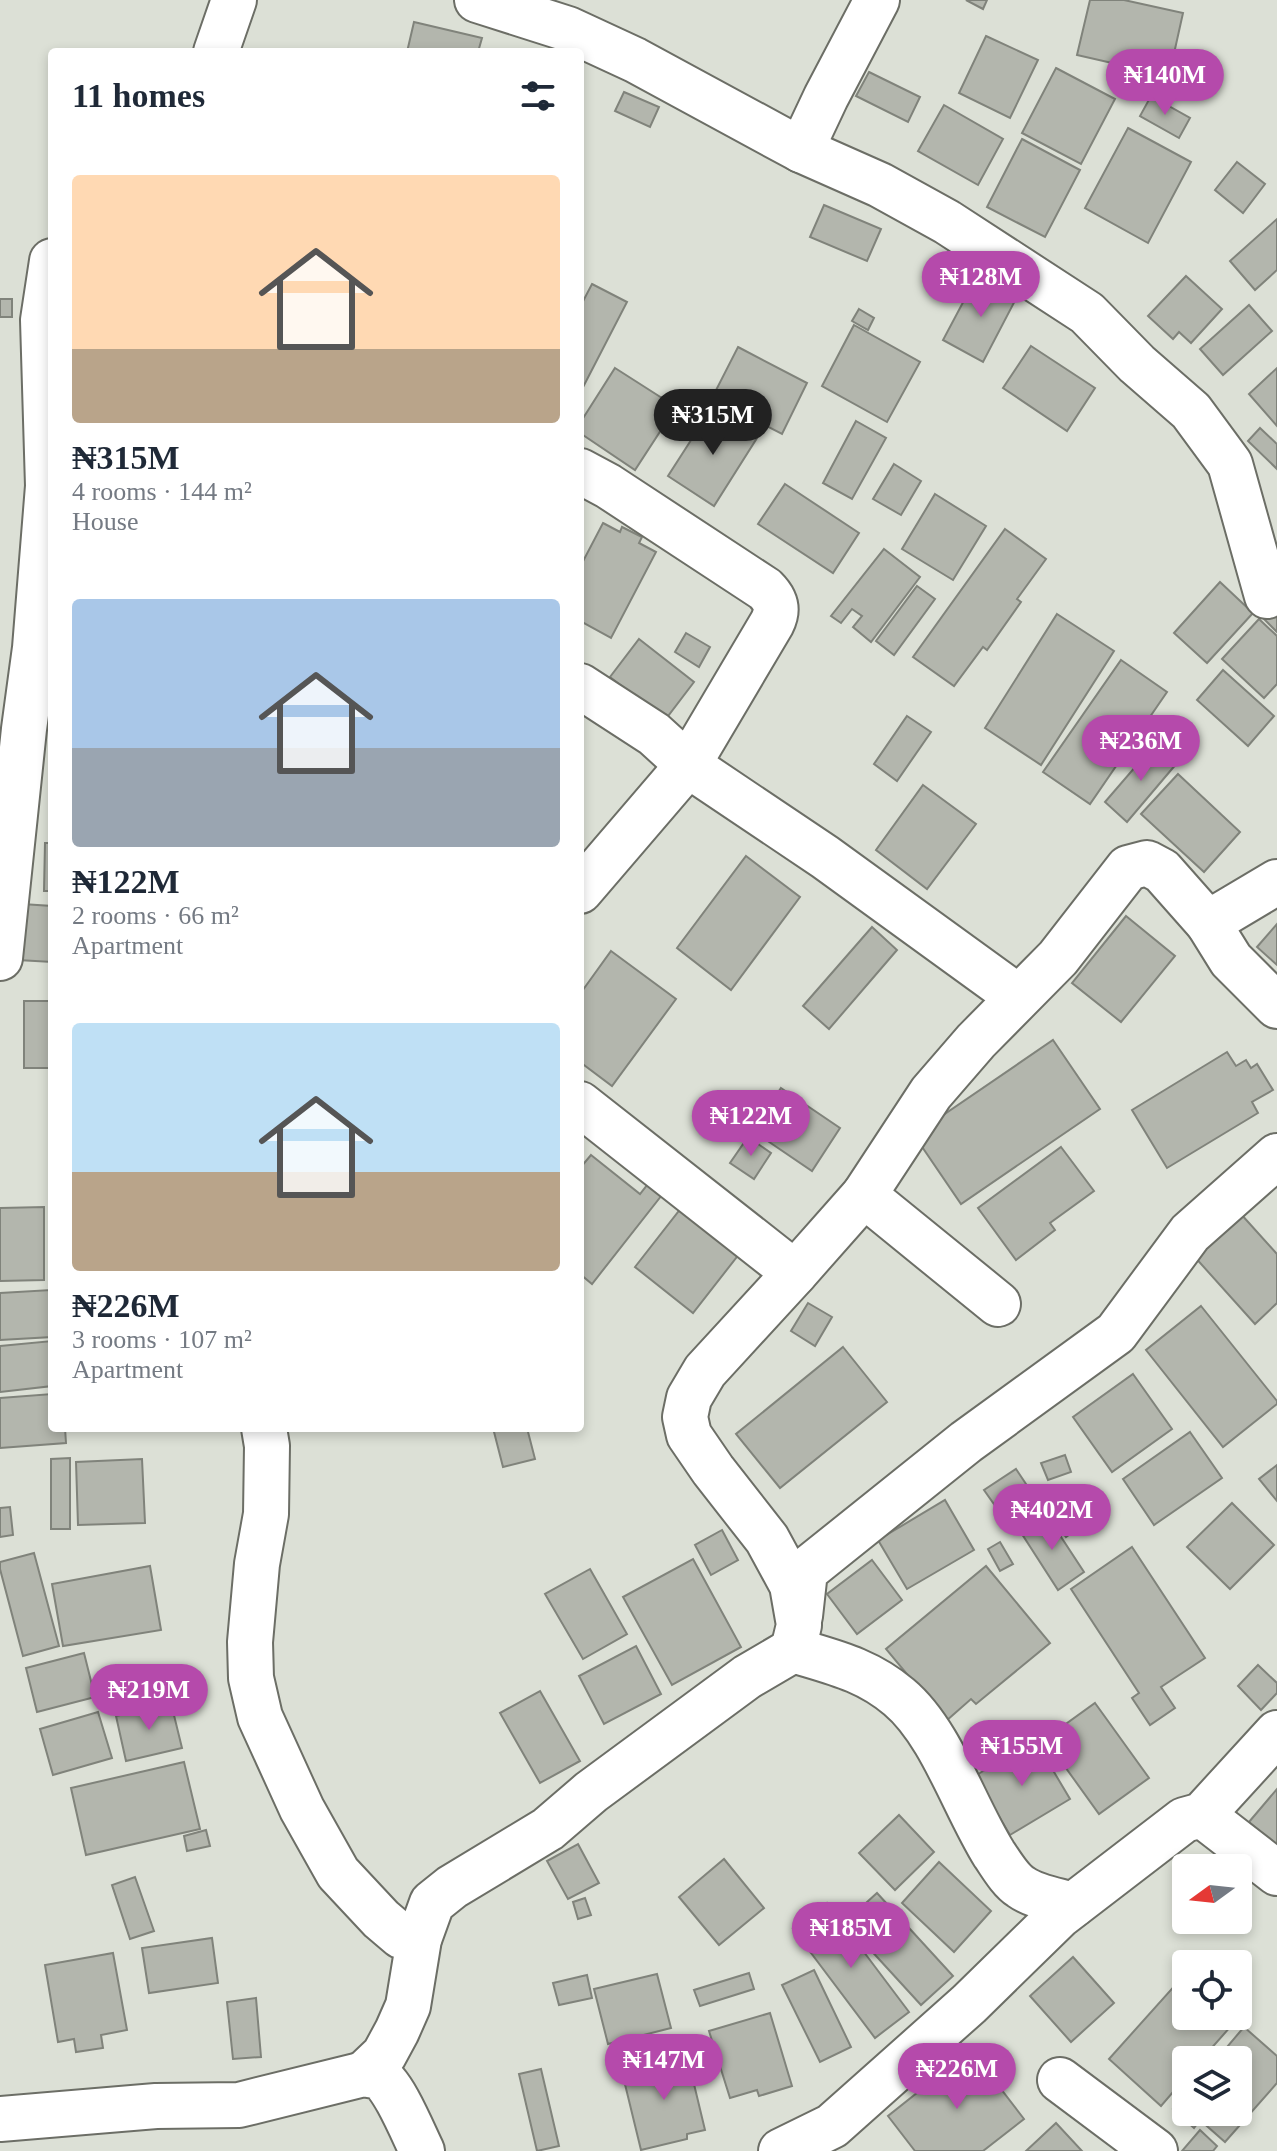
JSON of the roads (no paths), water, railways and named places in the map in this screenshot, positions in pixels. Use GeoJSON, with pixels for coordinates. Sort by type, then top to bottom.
{"type":"FeatureCollection","features":[{"type":"Feature","properties":{"kind":"street"},"geometry":{"type":"LineString","coordinates":[[217,48],[234,0]]}},
{"type":"Feature","properties":{"kind":"street"},"geometry":{"type":"LineString","coordinates":[[477,0],[568,29],[635,60],[801,150],[880,185],[947,222],[1087,313],[1137,364],[1191,411],[1230,464],[1267,596]]}},
{"type":"Feature","properties":{"kind":"street"},"geometry":{"type":"LineString","coordinates":[[801,150],[877,0]]}},
{"type":"Feature","properties":{"kind":"street"},"geometry":{"type":"LineString","coordinates":[[0,958],[24,729],[29,649],[48,486],[43,320],[48,287]]}},
{"type":"Feature","properties":{"kind":"street"},"geometry":{"type":"LineString","coordinates":[[584,473],[765,589],[774,597],[777,607],[776,615],[688,765],[584,886]]}},
{"type":"Feature","properties":{"kind":"street"},"geometry":{"type":"LineString","coordinates":[[584,689],[654,734],[688,765],[825,857],[1018,997]]}},
{"type":"Feature","properties":{"kind":"street"},"geometry":{"type":"LineString","coordinates":[[796,1638],[792,1585],[786,1573],[767,1539],[689,1435],[685,1417],[689,1398],[705,1371],[864,1195],[931,1093],[976,1041],[1058,958],[1128,868],[1147,863],[1162,871],[1208,923],[1231,960],[1277,1006]]}},
{"type":"Feature","properties":{"kind":"street"},"geometry":{"type":"LineString","coordinates":[[1208,923],[1277,882]]}},
{"type":"Feature","properties":{"kind":"street"},"geometry":{"type":"LineString","coordinates":[[584,1107],[795,1273]]}},
{"type":"Feature","properties":{"kind":"street"},"geometry":{"type":"LineString","coordinates":[[378,2071],[408,2006],[419,1939],[432,1903],[452,1887],[548,1829],[591,1792],[796,1638],[805,1571],[966,1442],[1116,1333],[1190,1233],[1277,1156]]}},
{"type":"Feature","properties":{"kind":"street"},"geometry":{"type":"LineString","coordinates":[[864,1195],[998,1304]]}},
{"type":"Feature","properties":{"kind":"street"},"geometry":{"type":"LineString","coordinates":[[265,1432],[266,1514],[257,1564],[250,1642],[251,1678],[260,1717],[302,1809],[338,1873],[401,1936],[419,1939]]}},
{"type":"Feature","properties":{"kind":"street"},"geometry":{"type":"LineString","coordinates":[[796,1638],[856,1669],[898,1696],[933,1740],[983,1836],[1019,1887],[1073,1905]]}},
{"type":"Feature","properties":{"kind":"street"},"geometry":{"type":"LineString","coordinates":[[781,2151],[840,2139],[969,2004],[1059,1916],[1184,1820],[1202,1815],[1277,1733]]}},
{"type":"Feature","properties":{"kind":"street"},"geometry":{"type":"LineString","coordinates":[[1202,1815],[1277,1873]]}},
{"type":"Feature","properties":{"kind":"street"},"geometry":{"type":"LineString","coordinates":[[27,2129],[156,2106],[239,2105],[378,2071]]}},
{"type":"Feature","properties":{"kind":"street"},"geometry":{"type":"LineString","coordinates":[[378,2071],[409,2122],[422,2151]]}},
{"type":"Feature","properties":{"kind":"street"},"geometry":{"type":"LineString","coordinates":[[1060,2080],[1155,2151]]}}]}
